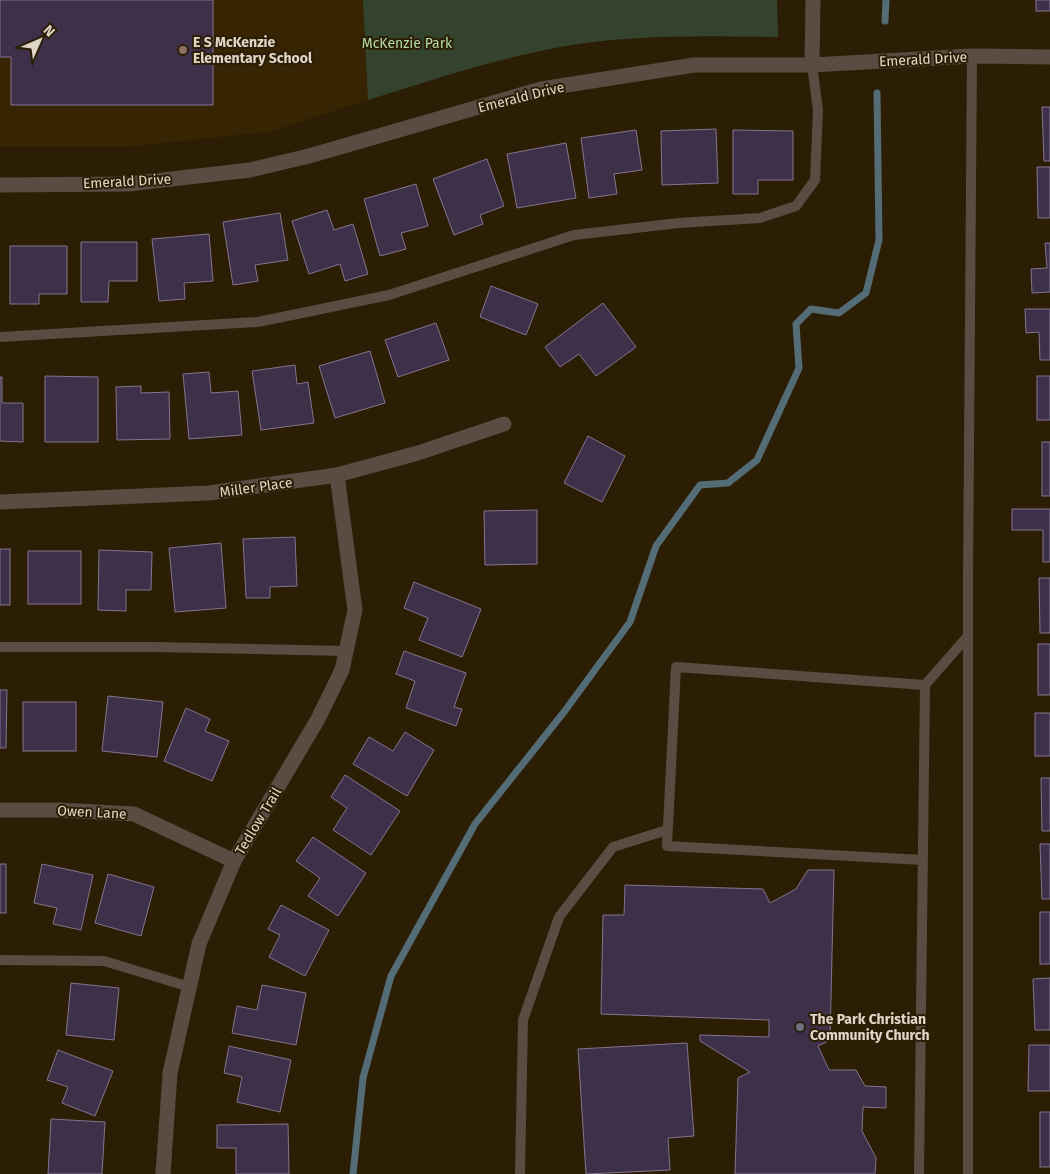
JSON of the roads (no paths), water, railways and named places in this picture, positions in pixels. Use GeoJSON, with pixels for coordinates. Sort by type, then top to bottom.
{"type":"FeatureCollection","features":[{"type":"Feature","properties":{"kind":"street"},"geometry":{"type":"LineString","coordinates":[[812,65],[813,0]]}},
{"type":"Feature","properties":{"kind":"street","name":"Emerald Drive"},"geometry":{"type":"LineString","coordinates":[[0,185],[128,184],[250,170],[309,156],[541,89],[694,65],[812,65],[972,56],[1050,57]]}},
{"type":"Feature","properties":{"kind":"street","name":"Miller Place"},"geometry":{"type":"LineString","coordinates":[[0,502],[209,493],[337,475],[418,453],[504,424]]}},
{"type":"Feature","properties":{"kind":"street","name":"Tedlow Trail"},"geometry":{"type":"LineString","coordinates":[[163,1174],[170,1073],[199,944],[234,861],[318,720],[342,670],[355,610],[337,475]]}},
{"type":"Feature","properties":{"kind":"street","name":"Owen Lane"},"geometry":{"type":"LineString","coordinates":[[0,810],[58,810],[134,814],[234,861]]}},
{"type":"Feature","properties":{"kind":"lane"},"geometry":{"type":"LineString","coordinates":[[968,1174],[967,637],[972,56]]}},
{"type":"Feature","properties":{"kind":"lane"},"geometry":{"type":"LineString","coordinates":[[0,337],[258,322],[389,295],[574,235],[679,223],[760,218],[796,206],[816,180],[818,110],[812,65]]}},
{"type":"Feature","properties":{"kind":"lane"},"geometry":{"type":"LineString","coordinates":[[919,1174],[925,685],[967,637]]}},
{"type":"Feature","properties":{"kind":"lane"},"geometry":{"type":"LineString","coordinates":[[0,647],[155,647],[346,651]]}},
{"type":"Feature","properties":{"kind":"lane"},"geometry":{"type":"LineString","coordinates":[[923,860],[667,846],[667,830],[676,667],[925,685]]}},
{"type":"Feature","properties":{"kind":"lane"},"geometry":{"type":"LineString","coordinates":[[520,1174],[524,1020],[559,916],[613,848],[667,830]]}},
{"type":"Feature","properties":{"kind":"lane"},"geometry":{"type":"LineString","coordinates":[[0,960],[104,960],[190,987]]}},
{"type":"Feature","properties":{"kind":"waterway"},"geometry":{"type":"LineString","coordinates":[[885,21],[886,0]]}},
{"type":"Feature","properties":{"kind":"waterway"},"geometry":{"type":"LineString","coordinates":[[353,1174],[363,1078],[391,976],[475,824],[564,712],[630,622],[656,546],[700,485],[728,483],[757,460],[799,368],[796,324],[811,309],[839,313],[866,293],[879,240],[877,93]]}},
{"type":"Feature","properties":{"kind":"place","name":"E S McKenzie Elementary School"},"geometry":{"type":"Point","coordinates":[183,50]}},
{"type":"Feature","properties":{"kind":"place","name":"The Park Christian Community Church"},"geometry":{"type":"Point","coordinates":[800,1027]}},
{"type":"Feature","properties":{"kind":"park label","name":"McKenzie Park"},"geometry":{"type":"Point","coordinates":[407,43]}}]}
